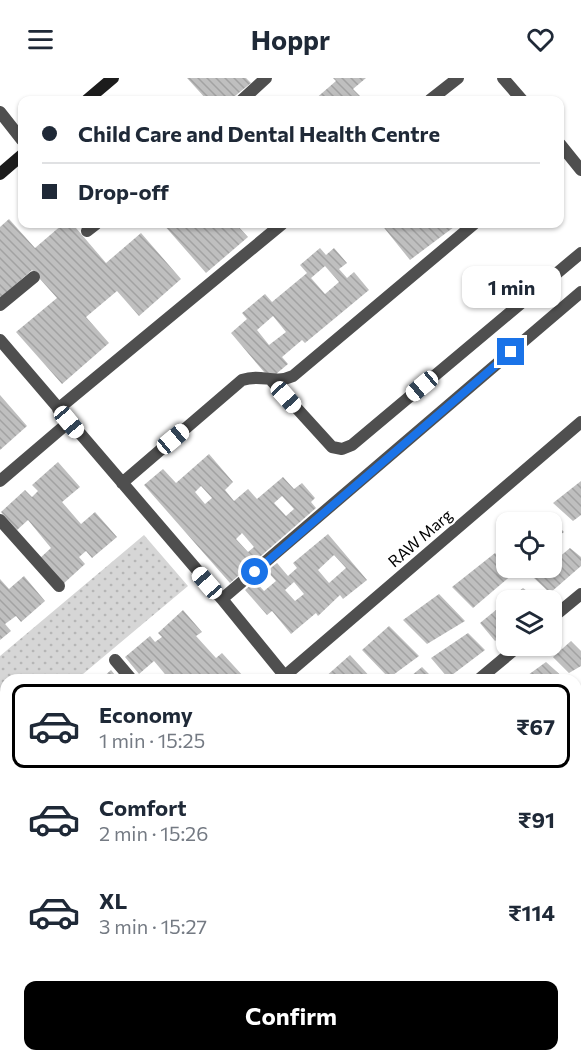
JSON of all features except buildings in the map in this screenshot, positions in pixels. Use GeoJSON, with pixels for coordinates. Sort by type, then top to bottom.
{"type":"FeatureCollection","features":[{"type":"Feature","properties":{"kind":"street"},"geometry":{"type":"LineString","coordinates":[[92,96],[113,78]]}},
{"type":"Feature","properties":{"kind":"street"},"geometry":{"type":"LineString","coordinates":[[435,96],[458,78]]}},
{"type":"Feature","properties":{"kind":"street"},"geometry":{"type":"LineString","coordinates":[[503,78],[519,96]]}},
{"type":"Feature","properties":{"kind":"street"},"geometry":{"type":"LineString","coordinates":[[246,96],[261,79]]}},
{"type":"Feature","properties":{"kind":"street"},"geometry":{"type":"LineString","coordinates":[[0,112],[18,135]]}},
{"type":"Feature","properties":{"kind":"street"},"geometry":{"type":"LineString","coordinates":[[564,151],[581,170]]}},
{"type":"Feature","properties":{"kind":"street"},"geometry":{"type":"LineString","coordinates":[[0,174],[18,158]]}},
{"type":"Feature","properties":{"kind":"street"},"geometry":{"type":"LineString","coordinates":[[58,409],[277,228]]}},
{"type":"Feature","properties":{"kind":"street"},"geometry":{"type":"LineString","coordinates":[[122,483],[242,380],[254,376],[283,381],[293,376],[469,228]]}},
{"type":"Feature","properties":{"kind":"street"},"geometry":{"type":"LineString","coordinates":[[271,380],[332,447],[342,449],[352,445],[581,253]]}},
{"type":"Feature","properties":{"kind":"street"},"geometry":{"type":"LineString","coordinates":[[0,305],[34,277]]}},
{"type":"Feature","properties":{"kind":"street"},"geometry":{"type":"LineString","coordinates":[[222,599],[581,292]]}},
{"type":"Feature","properties":{"kind":"street"},"geometry":{"type":"LineString","coordinates":[[0,340],[222,599],[281,674]]}},
{"type":"Feature","properties":{"kind":"street"},"geometry":{"type":"LineString","coordinates":[[0,481],[69,422]]}},
{"type":"Feature","properties":{"kind":"street","name":"RAW Marg"},"geometry":{"type":"LineString","coordinates":[[289,674],[581,422]]}},
{"type":"Feature","properties":{"kind":"street"},"geometry":{"type":"LineString","coordinates":[[0,520],[59,586]]}},
{"type":"Feature","properties":{"kind":"street"},"geometry":{"type":"LineString","coordinates":[[562,610],[581,594]]}},
{"type":"Feature","properties":{"kind":"street"},"geometry":{"type":"LineString","coordinates":[[485,674],[507,656]]}},
{"type":"Feature","properties":{"kind":"street"},"geometry":{"type":"LineString","coordinates":[[115,660],[127,674]]}},
{"type":"Feature","properties":{"kind":"shaded area"},"geometry":{"type":"Polygon","coordinates":[[[144,535],[188,586],[83,674],[0,674],[0,656],[144,535]]]}},
{"type":"Feature","properties":{"kind":"route"},"geometry":{"type":"LineString","coordinates":[[255,572],[511,352]]}}]}
